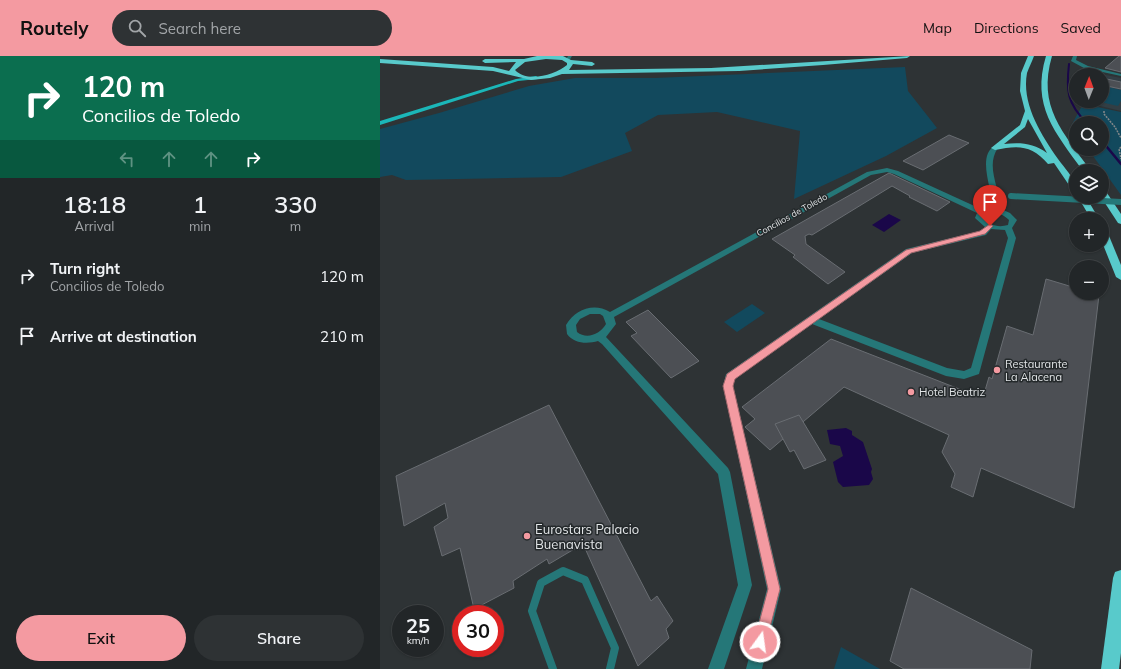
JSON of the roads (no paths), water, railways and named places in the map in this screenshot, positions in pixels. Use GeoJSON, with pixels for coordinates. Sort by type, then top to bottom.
{"type":"FeatureCollection","features":[{"type":"Feature","properties":{"kind":"highway"},"geometry":{"type":"LineString","coordinates":[[476,60],[497,62],[553,56],[589,64],[622,64]]}},
{"type":"Feature","properties":{"kind":"highway"},"geometry":{"type":"LineString","coordinates":[[380,60],[493,69],[514,73],[523,77],[536,78],[562,72],[748,69],[907,56]]}},
{"type":"Feature","properties":{"kind":"highway"},"geometry":{"type":"LineString","coordinates":[[1031,56],[1025,66],[1023,82],[1027,112],[1042,138],[1069,178]]}},
{"type":"Feature","properties":{"kind":"highway"},"geometry":{"type":"LineString","coordinates":[[1049,56],[1042,81],[1046,104],[1053,121],[1082,164]]}},
{"type":"Feature","properties":{"kind":"highway"},"geometry":{"type":"LineString","coordinates":[[562,72],[569,68],[569,59]]}},
{"type":"Feature","properties":{"kind":"highway"},"geometry":{"type":"LineString","coordinates":[[514,73],[512,70],[516,65],[526,60]]}},
{"type":"Feature","properties":{"kind":"highway"},"geometry":{"type":"LineString","coordinates":[[995,148],[1003,140],[1017,132],[1023,126],[1027,112]]}},
{"type":"Feature","properties":{"kind":"highway"},"geometry":{"type":"LineString","coordinates":[[995,148],[1015,144],[1036,148],[1048,158],[1061,175],[1069,182]]}},
{"type":"Feature","properties":{"kind":"highway"},"geometry":{"type":"LineString","coordinates":[[1109,203],[1121,221]]}},
{"type":"Feature","properties":{"kind":"highway"},"geometry":{"type":"LineString","coordinates":[[1109,248],[1121,277]]}},
{"type":"Feature","properties":{"kind":"highway"},"geometry":{"type":"LineString","coordinates":[[1110,669],[1121,578]]}},
{"type":"Feature","properties":{"kind":"main road"},"geometry":{"type":"LineString","coordinates":[[498,86],[511,78],[514,73]]}},
{"type":"Feature","properties":{"kind":"main road"},"geometry":{"type":"LineString","coordinates":[[380,123],[458,100],[518,80],[536,78]]}},
{"type":"Feature","properties":{"kind":"street"},"geometry":{"type":"LineString","coordinates":[[1075,56],[1073,60],[1086,67],[1121,75]]}},
{"type":"Feature","properties":{"kind":"street"},"geometry":{"type":"LineString","coordinates":[[995,148],[990,155],[989,165],[996,194],[997,210]]}},
{"type":"Feature","properties":{"kind":"street","name":"Concilios de Toledo"},"geometry":{"type":"LineString","coordinates":[[609,316],[869,173],[882,170],[896,172],[981,212]]}},
{"type":"Feature","properties":{"kind":"street"},"geometry":{"type":"LineString","coordinates":[[1011,196],[1121,202]]}},
{"type":"Feature","properties":{"kind":"street"},"geometry":{"type":"LineString","coordinates":[[997,210],[1007,214],[1013,220],[1011,226],[1008,228],[999,228],[990,226],[981,221],[979,218],[981,212],[997,210]]}},
{"type":"Feature","properties":{"kind":"street"},"geometry":{"type":"LineString","coordinates":[[754,669],[774,589],[728,386],[730,377],[909,251],[983,233],[990,226]]}},
{"type":"Feature","properties":{"kind":"street"},"geometry":{"type":"LineString","coordinates":[[811,320],[946,372],[964,375],[975,371],[1012,238],[1008,228]]}},
{"type":"Feature","properties":{"kind":"street"},"geometry":{"type":"LineString","coordinates":[[600,311],[609,316],[611,324],[605,333],[600,336],[587,340],[576,337],[572,334],[571,325],[577,317],[588,312],[600,311]]}},
{"type":"Feature","properties":{"kind":"street"},"geometry":{"type":"LineString","coordinates":[[600,336],[724,472],[746,585],[716,669]]}},
{"type":"Feature","properties":{"kind":"lane"},"geometry":{"type":"LineString","coordinates":[[553,669],[532,611],[541,584],[563,571],[585,580],[615,648],[610,669]]}},
{"type":"Feature","properties":{"kind":"waterway"},"geometry":{"type":"LineString","coordinates":[[1069,64],[1069,96],[1080,116]]}},
{"type":"Feature","properties":{"kind":"waterway"},"geometry":{"type":"LineString","coordinates":[[1109,149],[1121,164]]}},
{"type":"Feature","properties":{"kind":"place","name":"Restaurante La Alacena"},"geometry":{"type":"Point","coordinates":[997,370]}},
{"type":"Feature","properties":{"kind":"place","name":"Hotel Beatriz"},"geometry":{"type":"Point","coordinates":[911,392]}},
{"type":"Feature","properties":{"kind":"place","name":"Eurostars Palacio Buenavista"},"geometry":{"type":"Point","coordinates":[527,536]}}]}
